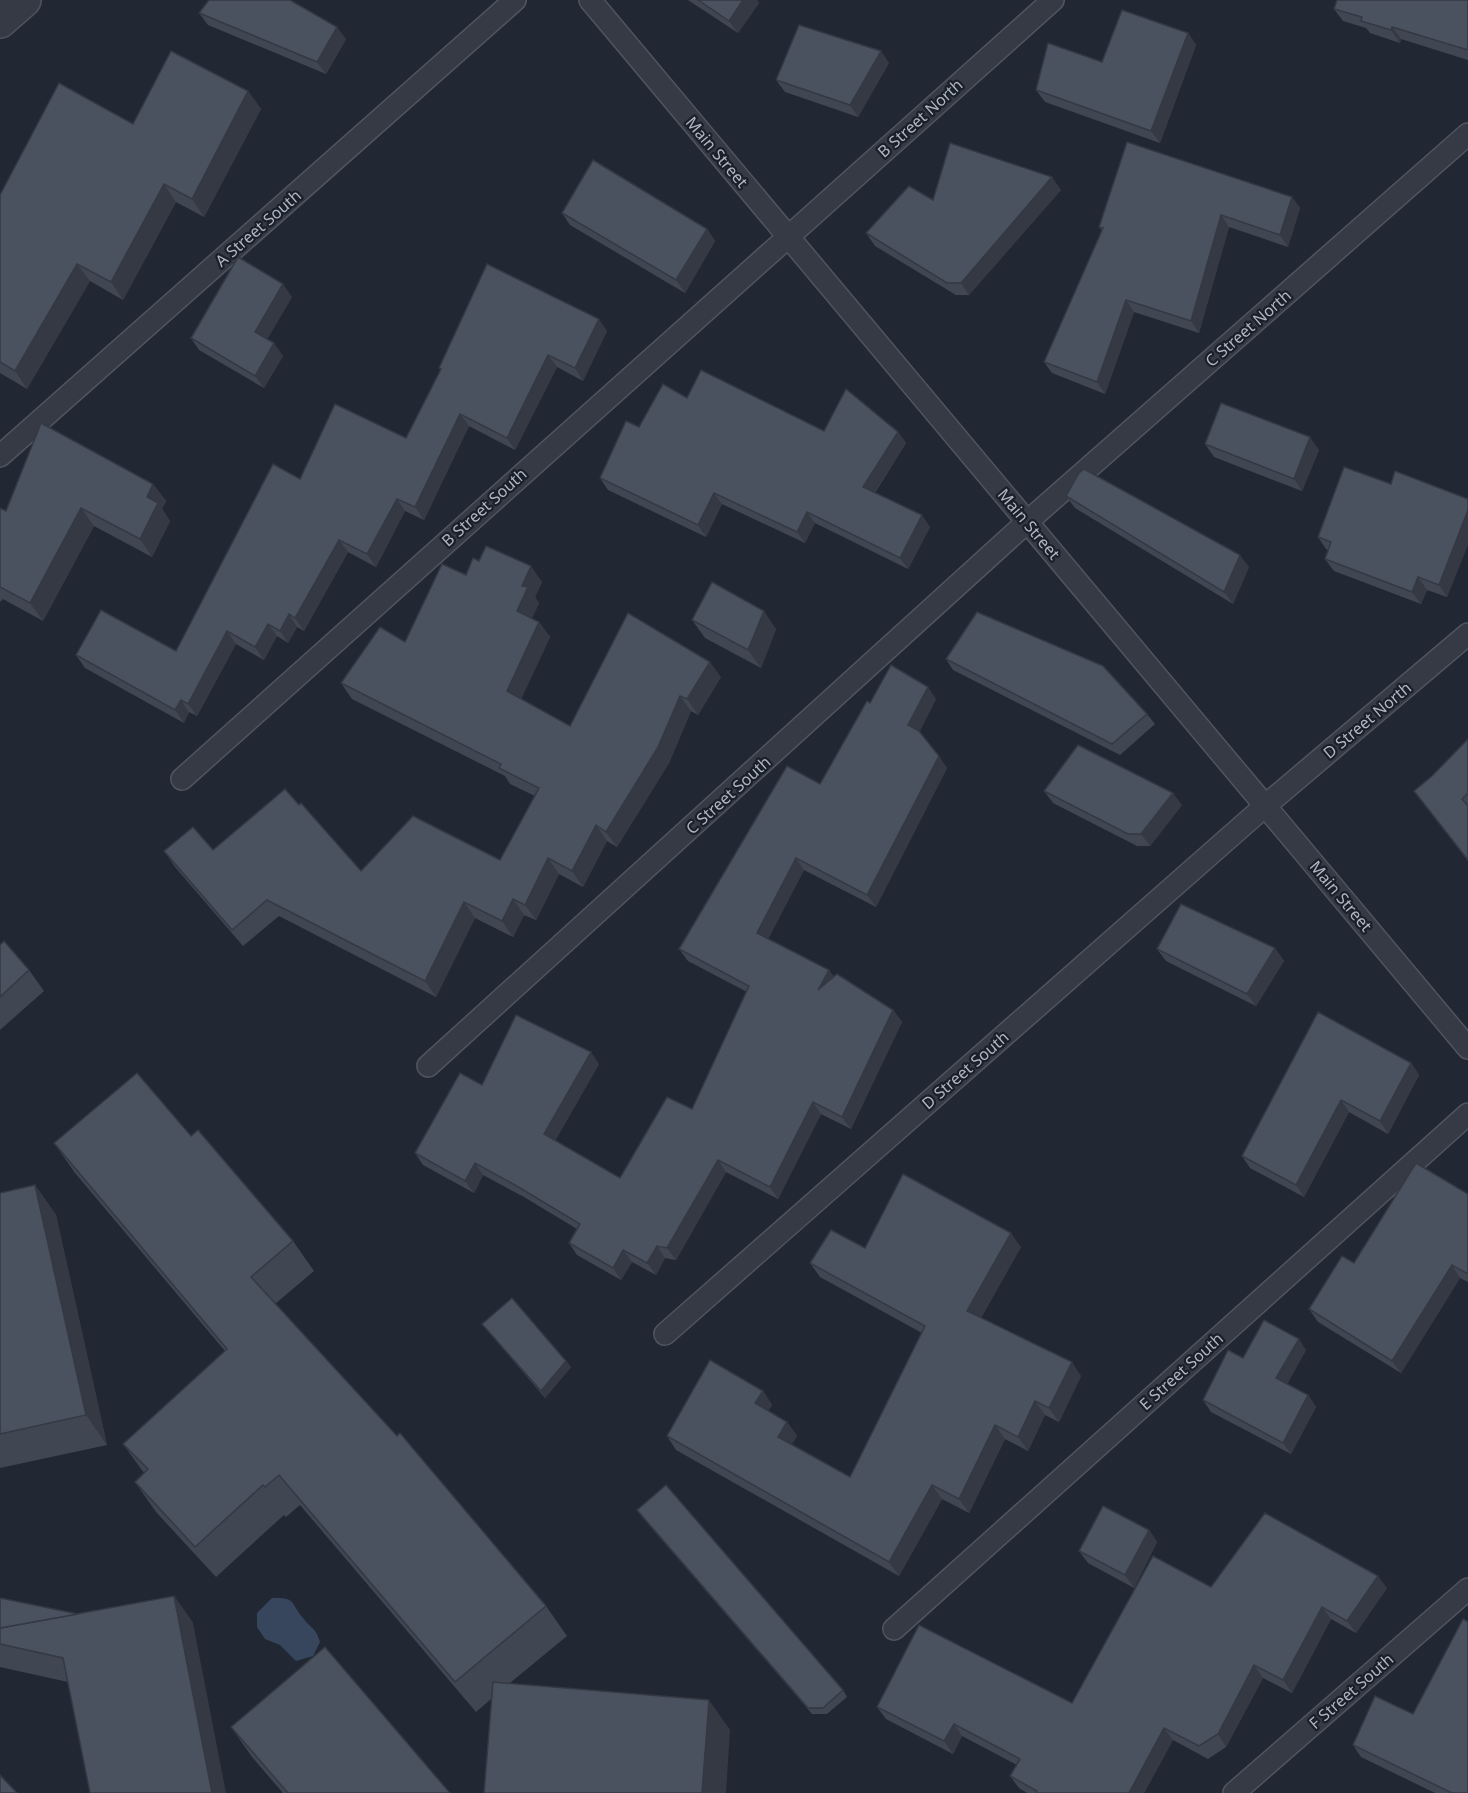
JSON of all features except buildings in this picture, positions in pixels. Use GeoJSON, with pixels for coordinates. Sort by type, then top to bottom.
{"type":"FeatureCollection","features":[{"type":"Feature","properties":{"kind":"street"},"geometry":{"type":"LineString","coordinates":[[0,21],[24,0]]}},
{"type":"Feature","properties":{"kind":"lane","name":"A Street South"},"geometry":{"type":"LineString","coordinates":[[0,456],[515,0]]}},
{"type":"Feature","properties":{"kind":"lane","name":"Main Street"},"geometry":{"type":"LineString","coordinates":[[590,0],[1468,1048]]}},
{"type":"Feature","properties":{"kind":"lane","name":"B Street North"},"geometry":{"type":"LineString","coordinates":[[787,236],[1053,0]]}},
{"type":"Feature","properties":{"kind":"lane","name":"C Street North"},"geometry":{"type":"LineString","coordinates":[[1027,522],[1468,134]]}},
{"type":"Feature","properties":{"kind":"lane","name":"B Street South"},"geometry":{"type":"LineString","coordinates":[[182,779],[787,236]]}},
{"type":"Feature","properties":{"kind":"lane","name":"C Street South"},"geometry":{"type":"LineString","coordinates":[[428,1066],[1027,522]]}},
{"type":"Feature","properties":{"kind":"lane","name":"D Street North"},"geometry":{"type":"LineString","coordinates":[[1265,806],[1468,634]]}},
{"type":"Feature","properties":{"kind":"lane","name":"D Street South"},"geometry":{"type":"LineString","coordinates":[[665,1334],[1265,806]]}},
{"type":"Feature","properties":{"kind":"lane","name":"E Street South"},"geometry":{"type":"LineString","coordinates":[[894,1629],[1468,1114]]}},
{"type":"Feature","properties":{"kind":"lane","name":"F Street South"},"geometry":{"type":"LineString","coordinates":[[1234,1793],[1468,1589]]}},
{"type":"Feature","properties":{"kind":"water"},"geometry":{"type":"Polygon","coordinates":[[[272,1598],[292,1602],[306,1622],[315,1630],[320,1642],[313,1656],[296,1661],[280,1645],[265,1639],[257,1627],[257,1613],[272,1598]]]}}]}
